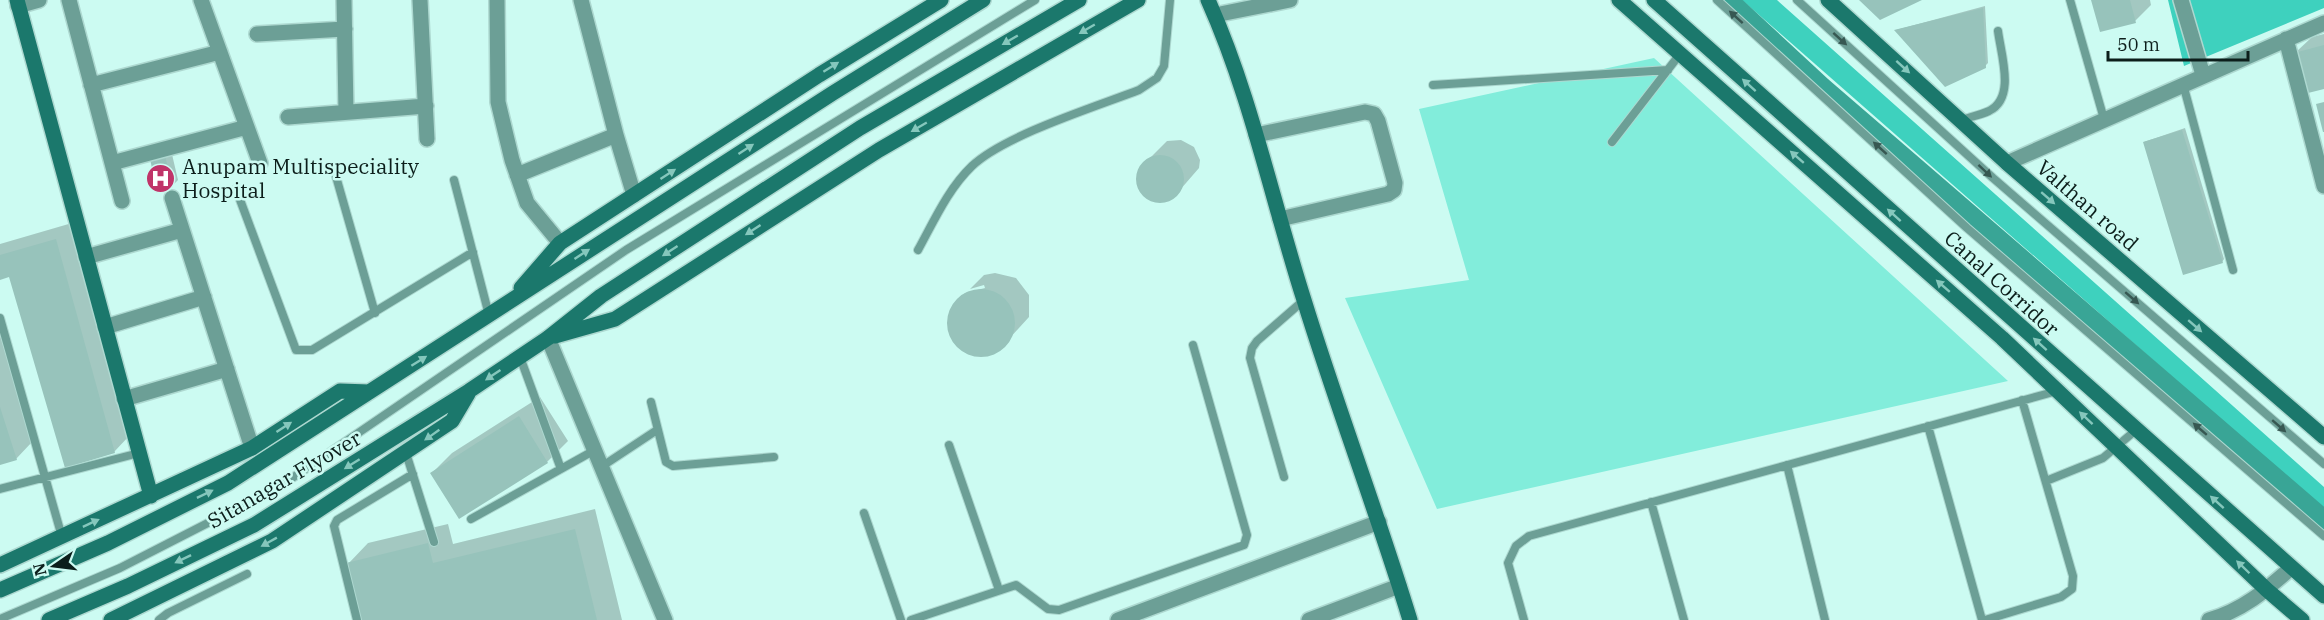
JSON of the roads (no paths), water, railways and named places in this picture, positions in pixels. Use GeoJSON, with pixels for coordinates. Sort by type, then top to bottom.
{"type":"FeatureCollection","features":[{"type":"Feature","properties":{"kind":"main road"},"geometry":{"type":"LineString","coordinates":[[509,302],[560,243],[819,75],[941,0]]}},
{"type":"Feature","properties":{"kind":"main road"},"geometry":{"type":"LineString","coordinates":[[509,302],[833,93],[983,0]]}},
{"type":"Feature","properties":{"kind":"main road"},"geometry":{"type":"LineString","coordinates":[[548,338],[601,296],[860,128],[1079,0]]}},
{"type":"Feature","properties":{"kind":"main road"},"geometry":{"type":"LineString","coordinates":[[548,338],[615,319],[879,150],[1138,0]]}},
{"type":"Feature","properties":{"kind":"main road"},"geometry":{"type":"LineString","coordinates":[[1208,0],[1238,76],[1304,300],[1410,620]]}},
{"type":"Feature","properties":{"kind":"main road"},"geometry":{"type":"LineString","coordinates":[[1619,0],[2002,338],[2267,590],[2302,620]]}},
{"type":"Feature","properties":{"kind":"main road","name":"Canal Corridor"},"geometry":{"type":"LineString","coordinates":[[1654,0],[2324,596]]}},
{"type":"Feature","properties":{"kind":"main road","name":"Valthan road"},"geometry":{"type":"LineString","coordinates":[[1828,0],[2007,163],[2324,437]]}},
{"type":"Feature","properties":{"kind":"main road"},"geometry":{"type":"LineString","coordinates":[[17,3],[151,496]]}},
{"type":"Feature","properties":{"kind":"main road","name":"Sitanagar Flyover"},"geometry":{"type":"LineString","coordinates":[[0,590],[108,543],[228,483],[509,302]]}},
{"type":"Feature","properties":{"kind":"main road","name":"Sitanagar Flyover"},"geometry":{"type":"LineString","coordinates":[[49,620],[128,586],[254,525],[469,391],[548,338]]}},
{"type":"Feature","properties":{"kind":"main road"},"geometry":{"type":"LineString","coordinates":[[0,566],[252,448],[340,391],[369,392]]}},
{"type":"Feature","properties":{"kind":"main road"},"geometry":{"type":"LineString","coordinates":[[111,620],[242,560],[272,541],[452,421],[469,391]]}},
{"type":"Feature","properties":{"kind":"street"},"geometry":{"type":"LineString","coordinates":[[17,3],[39,0]]}},
{"type":"Feature","properties":{"kind":"street"},"geometry":{"type":"LineString","coordinates":[[69,0],[122,201]]}},
{"type":"Feature","properties":{"kind":"street"},"geometry":{"type":"LineString","coordinates":[[201,0],[260,163]]}},
{"type":"Feature","properties":{"kind":"street"},"geometry":{"type":"LineString","coordinates":[[344,0],[346,112]]}},
{"type":"Feature","properties":{"kind":"street"},"geometry":{"type":"LineString","coordinates":[[420,0],[427,140]]}},
{"type":"Feature","properties":{"kind":"street"},"geometry":{"type":"LineString","coordinates":[[497,0],[498,102],[517,175],[527,203],[560,243]]}},
{"type":"Feature","properties":{"kind":"street"},"geometry":{"type":"LineString","coordinates":[[581,0],[634,195]]}},
{"type":"Feature","properties":{"kind":"street"},"geometry":{"type":"LineString","coordinates":[[1215,15],[1290,0]]}},
{"type":"Feature","properties":{"kind":"street"},"geometry":{"type":"LineString","coordinates":[[2181,0],[2203,75]]}},
{"type":"Feature","properties":{"kind":"street"},"geometry":{"type":"LineString","coordinates":[[2007,163],[2324,23]]}},
{"type":"Feature","properties":{"kind":"street"},"geometry":{"type":"LineString","coordinates":[[257,34],[345,30]]}},
{"type":"Feature","properties":{"kind":"street"},"geometry":{"type":"LineString","coordinates":[[2286,39],[2324,186]]}},
{"type":"Feature","properties":{"kind":"street"},"geometry":{"type":"LineString","coordinates":[[92,85],[220,52]]}},
{"type":"Feature","properties":{"kind":"street"},"geometry":{"type":"LineString","coordinates":[[288,117],[426,106]]}},
{"type":"Feature","properties":{"kind":"street"},"geometry":{"type":"LineString","coordinates":[[1256,135],[1365,112],[1374,114],[1378,121],[1395,183],[1394,190],[1388,194],[1280,219]]}},
{"type":"Feature","properties":{"kind":"street"},"geometry":{"type":"LineString","coordinates":[[112,163],[247,127]]}},
{"type":"Feature","properties":{"kind":"street"},"geometry":{"type":"LineString","coordinates":[[517,175],[616,135]]}},
{"type":"Feature","properties":{"kind":"street"},"geometry":{"type":"LineString","coordinates":[[172,198],[252,448]]}},
{"type":"Feature","properties":{"kind":"street"},"geometry":{"type":"LineString","coordinates":[[86,257],[182,230]]}},
{"type":"Feature","properties":{"kind":"street"},"geometry":{"type":"LineString","coordinates":[[105,327],[204,297]]}},
{"type":"Feature","properties":{"kind":"street"},"geometry":{"type":"LineString","coordinates":[[548,338],[664,620]]}},
{"type":"Feature","properties":{"kind":"street"},"geometry":{"type":"LineString","coordinates":[[124,399],[227,369]]}},
{"type":"Feature","properties":{"kind":"street"},"geometry":{"type":"LineString","coordinates":[[1118,620],[1379,522]]}},
{"type":"Feature","properties":{"kind":"street"},"geometry":{"type":"LineString","coordinates":[[2209,620],[2240,609],[2267,590],[2291,568]]}},
{"type":"Feature","properties":{"kind":"street"},"geometry":{"type":"LineString","coordinates":[[1309,620],[1399,586]]}},
{"type":"Feature","properties":{"kind":"lane"},"geometry":{"type":"LineString","coordinates":[[0,619],[120,568],[282,485],[626,250],[1035,0]]}},
{"type":"Feature","properties":{"kind":"lane"},"geometry":{"type":"LineString","coordinates":[[918,250],[945,199],[973,165],[1013,141],[1138,90],[1157,78],[1164,66],[1170,0]]}},
{"type":"Feature","properties":{"kind":"lane"},"geometry":{"type":"LineString","coordinates":[[1717,0],[1967,228],[2324,536]]}},
{"type":"Feature","properties":{"kind":"lane"},"geometry":{"type":"LineString","coordinates":[[1797,0],[1993,178],[2324,464]]}},
{"type":"Feature","properties":{"kind":"lane"},"geometry":{"type":"LineString","coordinates":[[2070,0],[2104,119]]}},
{"type":"Feature","properties":{"kind":"lane"},"geometry":{"type":"LineString","coordinates":[[1961,120],[1990,111],[2000,103],[2005,93],[1998,31]]}},
{"type":"Feature","properties":{"kind":"lane"},"geometry":{"type":"LineString","coordinates":[[1612,142],[1680,54]]}},
{"type":"Feature","properties":{"kind":"lane"},"geometry":{"type":"LineString","coordinates":[[1433,85],[1668,69]]}},
{"type":"Feature","properties":{"kind":"lane"},"geometry":{"type":"LineString","coordinates":[[2183,84],[2233,270]]}},
{"type":"Feature","properties":{"kind":"lane"},"geometry":{"type":"LineString","coordinates":[[333,166],[375,313]]}},
{"type":"Feature","properties":{"kind":"lane"},"geometry":{"type":"LineString","coordinates":[[454,180],[489,316]]}},
{"type":"Feature","properties":{"kind":"lane"},"geometry":{"type":"LineString","coordinates":[[236,189],[296,350],[312,350],[474,252]]}},
{"type":"Feature","properties":{"kind":"lane"},"geometry":{"type":"LineString","coordinates":[[1284,477],[1250,358],[1252,348],[1257,341],[1304,300]]}},
{"type":"Feature","properties":{"kind":"lane"},"geometry":{"type":"LineString","coordinates":[[0,318],[62,537]]}},
{"type":"Feature","properties":{"kind":"lane"},"geometry":{"type":"LineString","coordinates":[[911,620],[1016,585],[1048,609],[1059,610],[1244,545],[1246,535],[1193,345]]}},
{"type":"Feature","properties":{"kind":"lane"},"geometry":{"type":"LineString","coordinates":[[520,357],[561,470]]}},
{"type":"Feature","properties":{"kind":"lane"},"geometry":{"type":"LineString","coordinates":[[1524,620],[1508,563],[1516,546],[1529,536],[2057,391]]}},
{"type":"Feature","properties":{"kind":"lane"},"geometry":{"type":"LineString","coordinates":[[1928,426],[1984,620],[2061,597],[2072,590],[2073,576],[2022,400]]}},
{"type":"Feature","properties":{"kind":"lane"},"geometry":{"type":"LineString","coordinates":[[651,402],[666,462],[672,466],[774,457]]}},
{"type":"Feature","properties":{"kind":"lane"},"geometry":{"type":"LineString","coordinates":[[602,467],[657,430]]}},
{"type":"Feature","properties":{"kind":"lane"},"geometry":{"type":"LineString","coordinates":[[2046,481],[2103,458],[2118,448],[2136,430]]}},
{"type":"Feature","properties":{"kind":"lane"},"geometry":{"type":"LineString","coordinates":[[949,445],[999,590]]}},
{"type":"Feature","properties":{"kind":"lane"},"geometry":{"type":"LineString","coordinates":[[471,519],[595,450]]}},
{"type":"Feature","properties":{"kind":"lane"},"geometry":{"type":"LineString","coordinates":[[0,489],[139,453]]}},
{"type":"Feature","properties":{"kind":"lane"},"geometry":{"type":"LineString","coordinates":[[406,453],[434,542]]}},
{"type":"Feature","properties":{"kind":"lane"},"geometry":{"type":"LineString","coordinates":[[1787,465],[1825,620]]}},
{"type":"Feature","properties":{"kind":"lane"},"geometry":{"type":"LineString","coordinates":[[357,620],[334,526],[337,520],[413,474]]}},
{"type":"Feature","properties":{"kind":"lane"},"geometry":{"type":"LineString","coordinates":[[1651,502],[1684,620]]}},
{"type":"Feature","properties":{"kind":"lane"},"geometry":{"type":"LineString","coordinates":[[864,513],[901,620]]}},
{"type":"Feature","properties":{"kind":"lane"},"geometry":{"type":"LineString","coordinates":[[159,620],[168,613],[247,574]]}},
{"type":"Feature","properties":{"kind":"waterway"},"geometry":{"type":"LineString","coordinates":[[1728,0],[1822,87],[2324,520]]}},
{"type":"Feature","properties":{"kind":"place","name":"Anupam Multispeciality Hospital"},"geometry":{"type":"Point","coordinates":[161,178]}}]}
